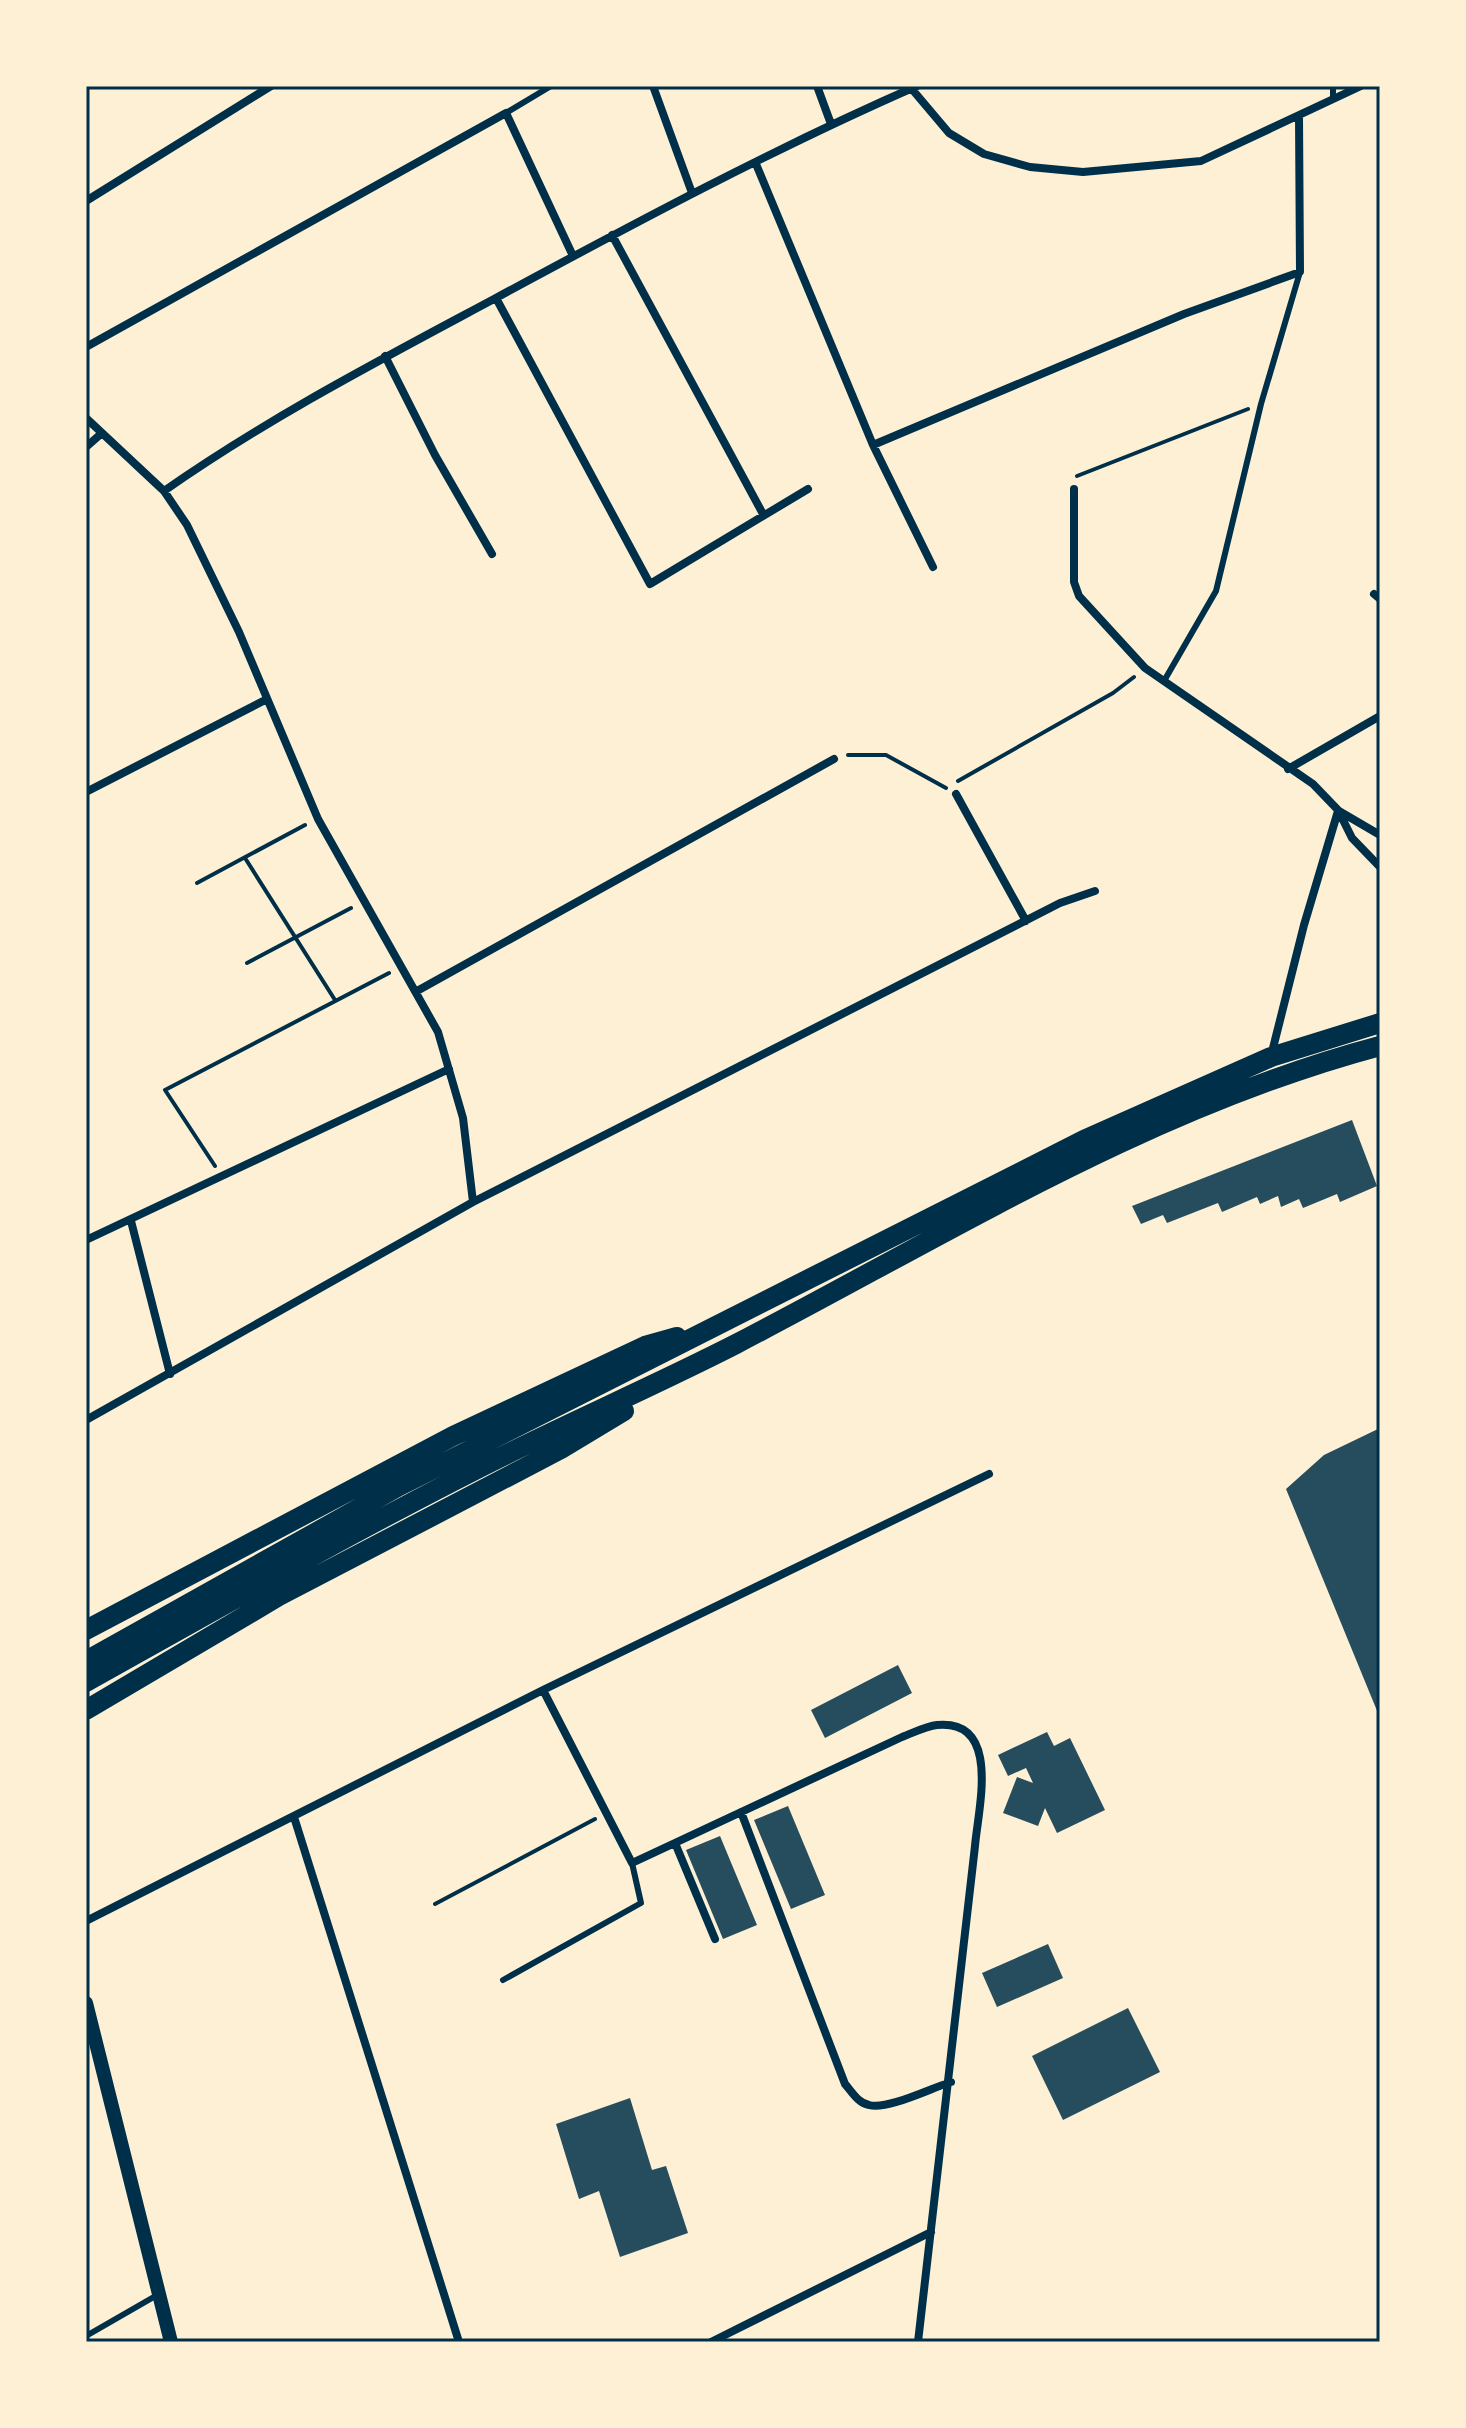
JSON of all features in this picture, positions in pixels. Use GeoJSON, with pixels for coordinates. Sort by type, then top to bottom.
{"type":"FeatureCollection","features":[{"type":"Feature","properties":{"kind":"main road"},"geometry":{"type":"LineString","coordinates":[[86,1661],[399,1486],[731,1321],[1084,1140],[1271,1057],[1380,1023]]}},
{"type":"Feature","properties":{"kind":"main road"},"geometry":{"type":"LineString","coordinates":[[86,1682],[340,1540],[477,1468],[733,1346],[1091,1157],[1173,1119],[1291,1072],[1380,1046]]}},
{"type":"Feature","properties":{"kind":"main road"},"geometry":{"type":"LineString","coordinates":[[86,1630],[348,1490],[538,1395],[645,1346],[731,1321]]}},
{"type":"Feature","properties":{"kind":"main road"},"geometry":{"type":"LineString","coordinates":[[86,1710],[279,1596],[561,1449],[733,1346]]}},
{"type":"Feature","properties":{"kind":"main road"},"geometry":{"type":"LineString","coordinates":[[86,1719],[105,1699]]}},
{"type":"Feature","properties":{"kind":"street"},"geometry":{"type":"LineString","coordinates":[[86,201],[271,86]]}},
{"type":"Feature","properties":{"kind":"street"},"geometry":{"type":"LineString","coordinates":[[653,86],[692,193]]}},
{"type":"Feature","properties":{"kind":"street"},"geometry":{"type":"LineString","coordinates":[[817,86],[831,124]]}},
{"type":"Feature","properties":{"kind":"street"},"geometry":{"type":"LineString","coordinates":[[164,491],[226,447],[385,356],[692,193],[914,87],[949,133],[984,154],[1030,167],[1083,172],[1201,161],[1361,86]]}},
{"type":"Feature","properties":{"kind":"street"},"geometry":{"type":"LineString","coordinates":[[86,347],[506,113],[573,256]]}},
{"type":"Feature","properties":{"kind":"street"},"geometry":{"type":"LineString","coordinates":[[873,445],[1184,314],[1300,272],[1299,116]]}},
{"type":"Feature","properties":{"kind":"street"},"geometry":{"type":"LineString","coordinates":[[756,164],[873,445],[933,567]]}},
{"type":"Feature","properties":{"kind":"street"},"geometry":{"type":"LineString","coordinates":[[612,235],[763,514]]}},
{"type":"Feature","properties":{"kind":"street"},"geometry":{"type":"LineString","coordinates":[[496,298],[650,584],[808,489]]}},
{"type":"Feature","properties":{"kind":"street"},"geometry":{"type":"LineString","coordinates":[[385,356],[435,455],[492,554]]}},
{"type":"Feature","properties":{"kind":"street"},"geometry":{"type":"LineString","coordinates":[[86,418],[164,491],[187,525],[318,819],[438,1032],[463,1118],[473,1202]]}},
{"type":"Feature","properties":{"kind":"street"},"geometry":{"type":"LineString","coordinates":[[86,447],[102,433]]}},
{"type":"Feature","properties":{"kind":"street"},"geometry":{"type":"LineString","coordinates":[[1074,489],[1074,582],[1079,596],[1145,668],[1313,784],[1338,810],[1380,835]]}},
{"type":"Feature","properties":{"kind":"street"},"geometry":{"type":"LineString","coordinates":[[86,792],[267,699]]}},
{"type":"Feature","properties":{"kind":"street"},"geometry":{"type":"LineString","coordinates":[[1288,769],[1380,716]]}},
{"type":"Feature","properties":{"kind":"street"},"geometry":{"type":"LineString","coordinates":[[417,991],[834,759]]}},
{"type":"Feature","properties":{"kind":"street"},"geometry":{"type":"LineString","coordinates":[[956,794],[1026,921]]}},
{"type":"Feature","properties":{"kind":"street"},"geometry":{"type":"LineString","coordinates":[[1338,810],[1352,838],[1380,867]]}},
{"type":"Feature","properties":{"kind":"street"},"geometry":{"type":"LineString","coordinates":[[1271,1057],[1304,925],[1338,810]]}},
{"type":"Feature","properties":{"kind":"street"},"geometry":{"type":"LineString","coordinates":[[86,1420],[473,1202],[1060,903],[1095,891]]}},
{"type":"Feature","properties":{"kind":"street"},"geometry":{"type":"LineString","coordinates":[[86,1240],[449,1069]]}},
{"type":"Feature","properties":{"kind":"street"},"geometry":{"type":"LineString","coordinates":[[131,1221],[170,1374]]}},
{"type":"Feature","properties":{"kind":"street"},"geometry":{"type":"LineString","coordinates":[[86,1921],[543,1690],[989,1474]]}},
{"type":"Feature","properties":{"kind":"street"},"geometry":{"type":"LineString","coordinates":[[543,1690],[632,1863],[902,1737],[937,1725],[953,1727],[975,1740],[981,1750],[975,1846],[951,2082],[918,2342]]}},
{"type":"Feature","properties":{"kind":"street"},"geometry":{"type":"LineString","coordinates":[[741,1812],[845,2084],[858,2100],[869,2105],[884,2105],[951,2082]]}},
{"type":"Feature","properties":{"kind":"street"},"geometry":{"type":"LineString","coordinates":[[294,1817],[459,2342]]}},
{"type":"Feature","properties":{"kind":"street"},"geometry":{"type":"LineString","coordinates":[[675,1843],[715,1939]]}},
{"type":"Feature","properties":{"kind":"street"},"geometry":{"type":"LineString","coordinates":[[86,2003],[171,2342]]}},
{"type":"Feature","properties":{"kind":"street"},"geometry":{"type":"LineString","coordinates":[[711,2342],[725,2339],[931,2232]]}},
{"type":"Feature","properties":{"kind":"lane"},"geometry":{"type":"LineString","coordinates":[[506,113],[551,86]]}},
{"type":"Feature","properties":{"kind":"lane"},"geometry":{"type":"LineString","coordinates":[[1333,86],[1333,99]]}},
{"type":"Feature","properties":{"kind":"lane"},"geometry":{"type":"LineString","coordinates":[[1164,681],[1216,591],[1261,404],[1300,272]]}},
{"type":"Feature","properties":{"kind":"lane"},"geometry":{"type":"LineString","coordinates":[[503,1980],[641,1903],[632,1863]]}},
{"type":"Feature","properties":{"kind":"lane"},"geometry":{"type":"LineString","coordinates":[[86,2336],[159,2294]]}},
{"type":"Feature","properties":{"kind":"path"},"geometry":{"type":"LineString","coordinates":[[1074,489],[1076,476],[1261,404]]}},
{"type":"Feature","properties":{"kind":"path"},"geometry":{"type":"LineString","coordinates":[[834,759],[853,753],[886,755],[956,794],[957,778],[1113,693],[1145,668]]}},
{"type":"Feature","properties":{"kind":"path"},"geometry":{"type":"LineString","coordinates":[[197,883],[318,819]]}},
{"type":"Feature","properties":{"kind":"path"},"geometry":{"type":"LineString","coordinates":[[245,858],[335,1000]]}},
{"type":"Feature","properties":{"kind":"path"},"geometry":{"type":"LineString","coordinates":[[247,963],[364,902]]}},
{"type":"Feature","properties":{"kind":"path"},"geometry":{"type":"LineString","coordinates":[[223,1178],[165,1090],[403,966]]}},
{"type":"Feature","properties":{"kind":"path"},"geometry":{"type":"LineString","coordinates":[[435,1904],[606,1813]]}},
{"type":"Feature","properties":{"kind":"building"},"geometry":{"type":"Polygon","coordinates":[[[1352,1120],[1377,1186],[1340,1202],[1337,1194],[1303,1208],[1299,1199],[1281,1207],[1278,1196],[1260,1204],[1257,1197],[1222,1212],[1218,1203],[1167,1223],[1163,1215],[1141,1224],[1132,1206],[1352,1120]]]}},
{"type":"Feature","properties":{"kind":"building"},"geometry":{"type":"Polygon","coordinates":[[[1380,1428],[1380,1718],[1286,1489],[1324,1455],[1380,1428]]]}},
{"type":"Feature","properties":{"kind":"building"},"geometry":{"type":"Polygon","coordinates":[[[898,1665],[912,1693],[825,1738],[811,1710],[898,1665]]]}},
{"type":"Feature","properties":{"kind":"building"},"geometry":{"type":"Polygon","coordinates":[[[1047,1732],[1054,1746],[1070,1738],[1105,1810],[1057,1833],[1045,1808],[1038,1826],[1003,1813],[1017,1777],[1033,1783],[1026,1768],[1008,1776],[998,1755],[1047,1732]]]}},
{"type":"Feature","properties":{"kind":"building"},"geometry":{"type":"Polygon","coordinates":[[[788,1806],[825,1895],[791,1909],[754,1820],[788,1806]]]}},
{"type":"Feature","properties":{"kind":"building"},"geometry":{"type":"Polygon","coordinates":[[[720,1836],[757,1925],[723,1939],[686,1850],[720,1836]]]}},
{"type":"Feature","properties":{"kind":"building"},"geometry":{"type":"Polygon","coordinates":[[[1048,1944],[1063,1978],[997,2007],[982,1973],[1048,1944]]]}},
{"type":"Feature","properties":{"kind":"building"},"geometry":{"type":"Polygon","coordinates":[[[1128,2008],[1160,2072],[1063,2120],[1032,2056],[1128,2008]]]}},
{"type":"Feature","properties":{"kind":"building"},"geometry":{"type":"Polygon","coordinates":[[[630,2098],[652,2170],[666,2166],[688,2233],[620,2257],[599,2191],[579,2199],[556,2124],[630,2098]]]}}]}
